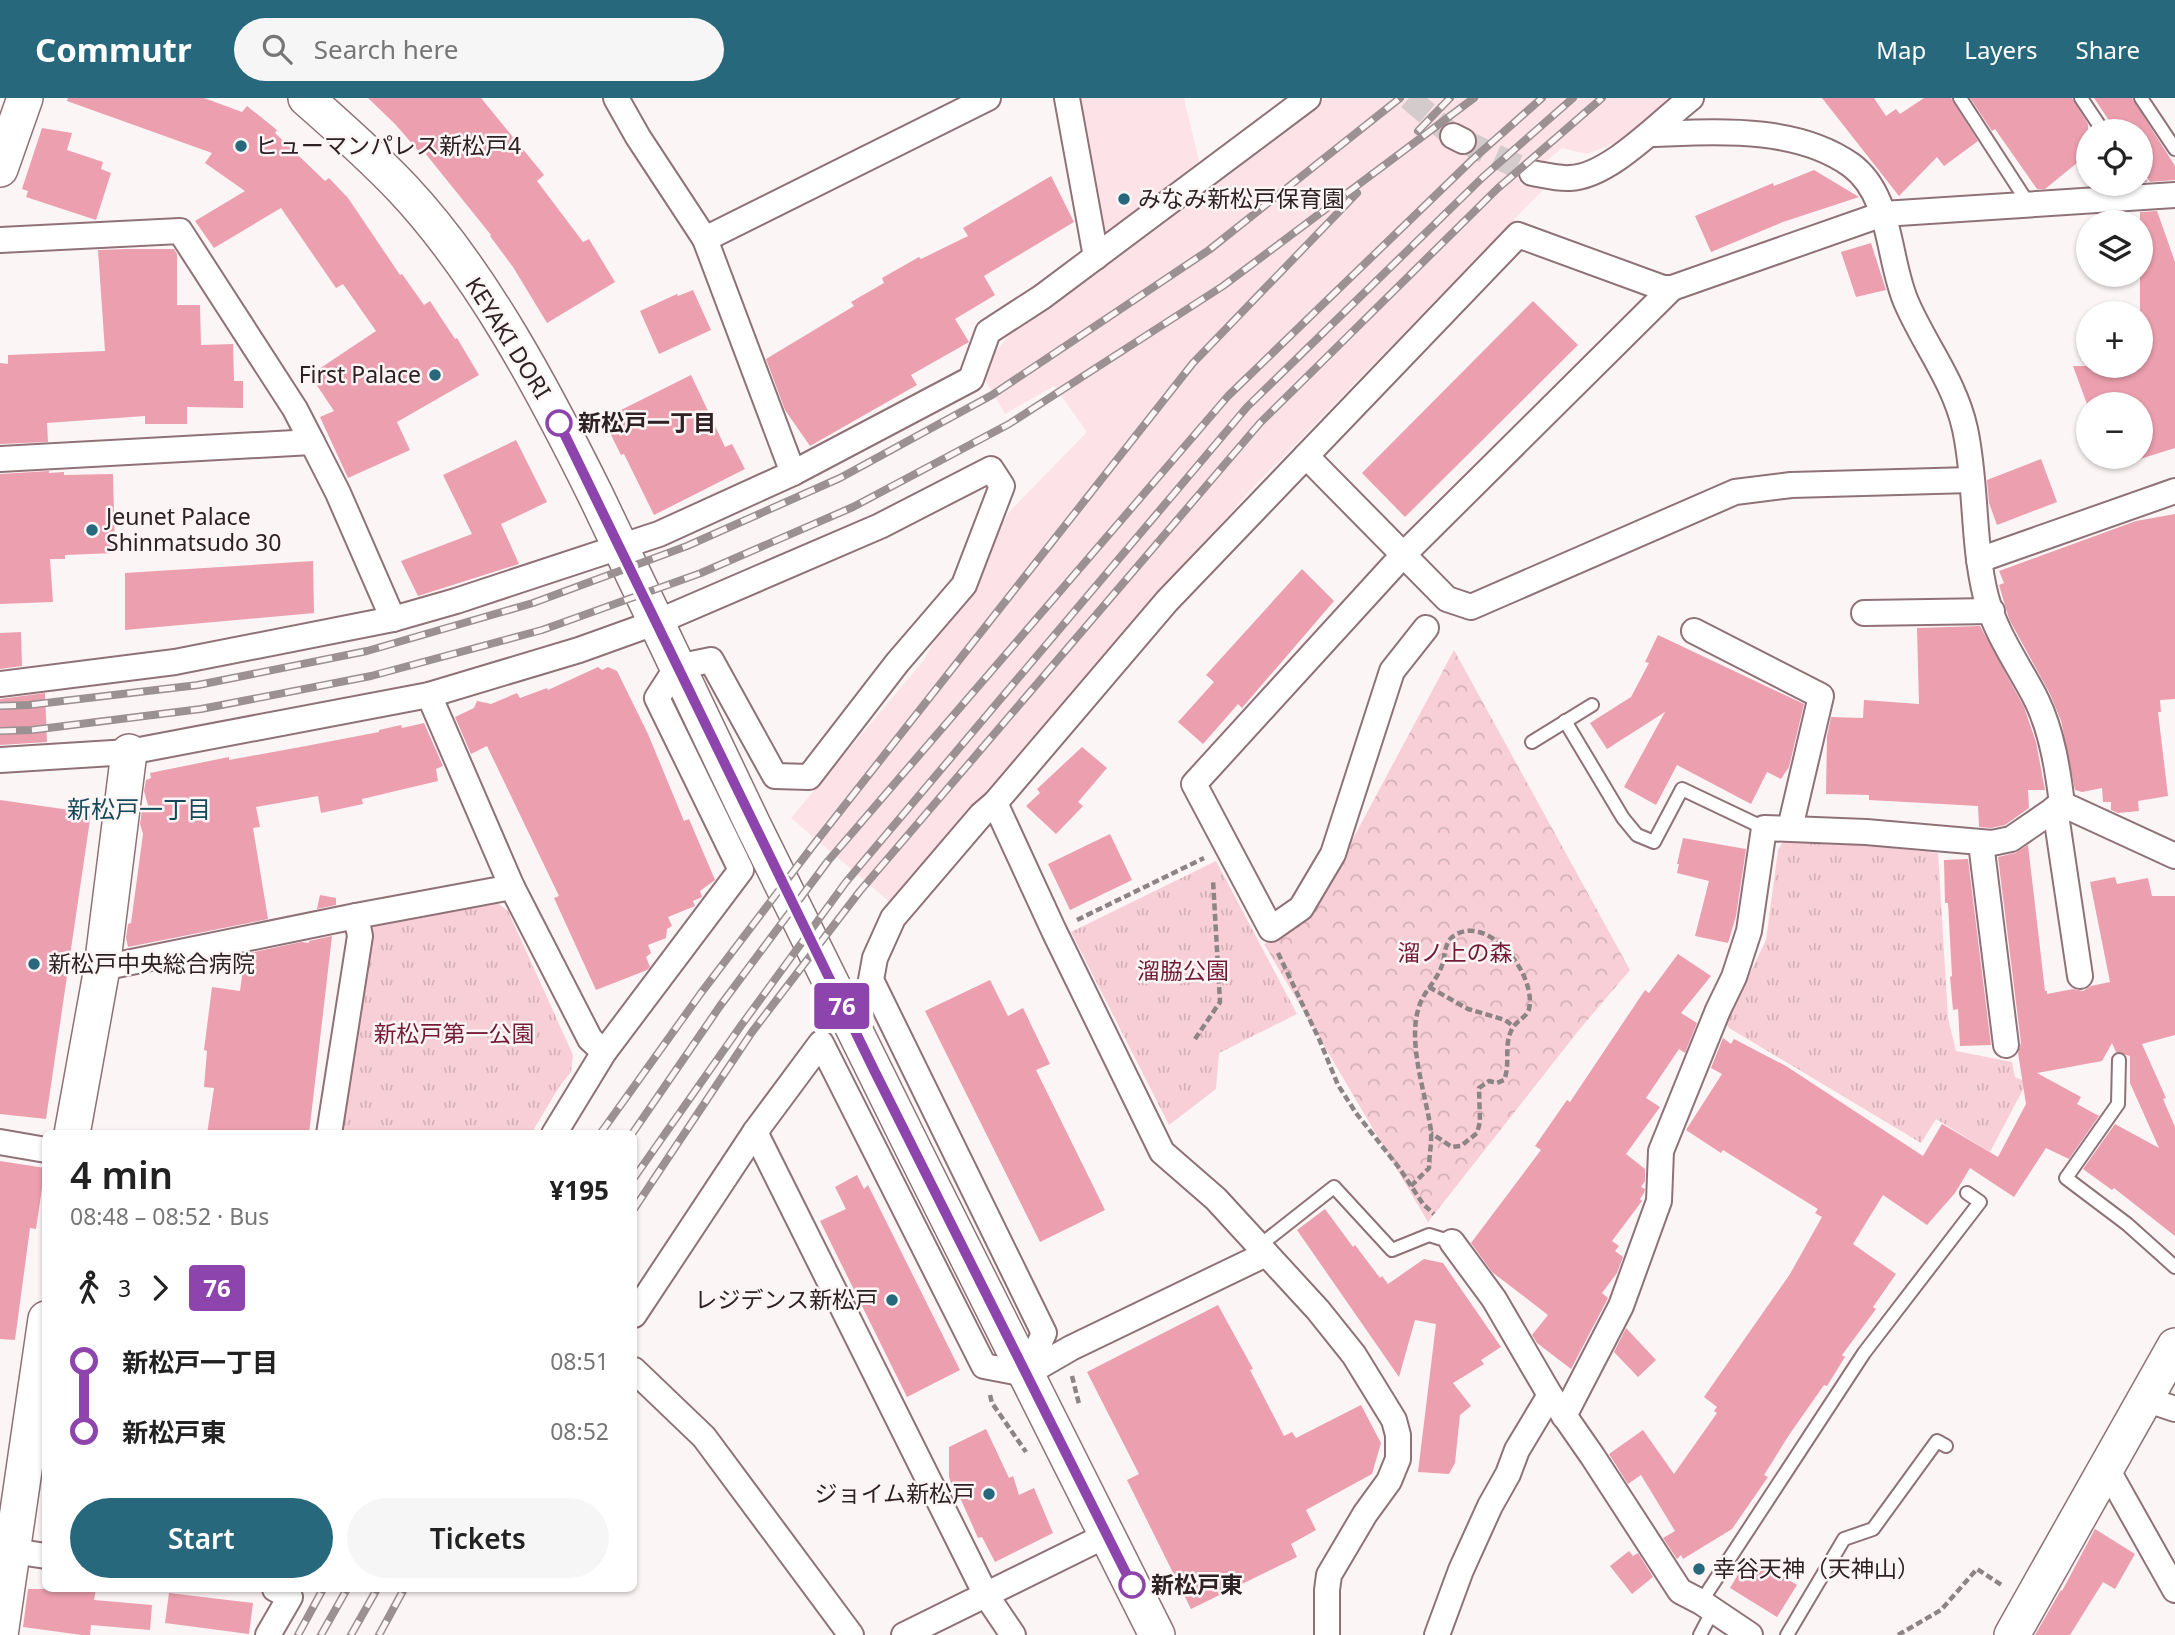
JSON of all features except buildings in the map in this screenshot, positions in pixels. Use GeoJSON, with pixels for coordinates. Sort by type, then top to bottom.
{"type":"FeatureCollection","features":[{"type":"Feature","properties":{"kind":"street"},"geometry":{"type":"LineString","coordinates":[[0,169],[25,98]]}},
{"type":"Feature","properties":{"kind":"street","name":"KEYAKI DORI"},"geometry":{"type":"LineString","coordinates":[[306,98],[404,189],[452,249],[534,377],[621,548],[874,1070],[1157,1635]]}},
{"type":"Feature","properties":{"kind":"street"},"geometry":{"type":"LineString","coordinates":[[616,98],[705,239],[793,473]]}},
{"type":"Feature","properties":{"kind":"street"},"geometry":{"type":"LineString","coordinates":[[705,239],[988,98]]}},
{"type":"Feature","properties":{"kind":"street"},"geometry":{"type":"LineString","coordinates":[[1067,98],[1096,257]]}},
{"type":"Feature","properties":{"kind":"street"},"geometry":{"type":"LineString","coordinates":[[1532,173],[1569,178],[1604,167],[1650,134],[1691,98]]}},
{"type":"Feature","properties":{"kind":"street"},"geometry":{"type":"LineString","coordinates":[[0,684],[175,662],[393,619],[621,548],[670,529],[793,473],[971,379],[988,332],[1042,297],[1305,99]]}},
{"type":"Feature","properties":{"kind":"street"},"geometry":{"type":"LineString","coordinates":[[1650,134],[1758,133],[1784,138],[1822,150],[1851,166],[1875,191],[1907,304],[1942,369],[1965,429],[1979,560],[1987,600],[2005,645],[2038,703],[2059,779],[2058,806],[2080,976]]}},
{"type":"Feature","properties":{"kind":"street"},"geometry":{"type":"LineString","coordinates":[[2153,192],[2175,195]]}},
{"type":"Feature","properties":{"kind":"street"},"geometry":{"type":"LineString","coordinates":[[1026,1374],[1044,1332],[871,980],[875,958],[893,918],[1167,601],[1518,235],[1663,288],[1672,288],[1883,214],[2094,196]]}},
{"type":"Feature","properties":{"kind":"street"},"geometry":{"type":"LineString","coordinates":[[0,240],[180,231],[295,409],[338,493],[393,619]]}},
{"type":"Feature","properties":{"kind":"street"},"geometry":{"type":"LineString","coordinates":[[1426,628],[1392,671],[1333,854],[1301,908],[1270,929],[1194,784],[1404,554],[1672,288]]}},
{"type":"Feature","properties":{"kind":"street"},"geometry":{"type":"LineString","coordinates":[[0,459],[312,442]]}},
{"type":"Feature","properties":{"kind":"street"},"geometry":{"type":"LineString","coordinates":[[1306,456],[1447,599],[1471,607],[1735,492],[1791,485],[1971,480]]}},
{"type":"Feature","properties":{"kind":"street"},"geometry":{"type":"LineString","coordinates":[[0,760],[129,752],[429,695],[579,650],[657,622],[880,526],[991,469],[1002,486],[964,585],[897,663],[809,777],[775,776],[711,660],[677,667],[657,698],[741,870],[604,1052],[556,1130]]}},
{"type":"Feature","properties":{"kind":"street"},"geometry":{"type":"LineString","coordinates":[[1979,560],[2175,491]]}},
{"type":"Feature","properties":{"kind":"street"},"geometry":{"type":"LineString","coordinates":[[1864,613],[1992,611]]}},
{"type":"Feature","properties":{"kind":"street"},"geometry":{"type":"LineString","coordinates":[[1694,631],[1821,696],[1790,828]]}},
{"type":"Feature","properties":{"kind":"street"},"geometry":{"type":"LineString","coordinates":[[429,695],[512,887],[590,1038],[604,1052]]}},
{"type":"Feature","properties":{"kind":"street"},"geometry":{"type":"LineString","coordinates":[[73,1130],[102,968],[129,752]]}},
{"type":"Feature","properties":{"kind":"street"},"geometry":{"type":"LineString","coordinates":[[995,803],[1162,1152],[1216,1199],[1318,1310],[1354,1356],[1394,1420],[1398,1435],[1398,1459],[1389,1481],[1365,1514],[1329,1575],[1327,1635]]}},
{"type":"Feature","properties":{"kind":"street"},"geometry":{"type":"LineString","coordinates":[[1564,1416],[1620,1306],[1659,1201],[1661,1151],[1734,977],[1749,931],[1764,828],[1866,832],[1981,843],[2011,839],[2058,806]]}},
{"type":"Feature","properties":{"kind":"street"},"geometry":{"type":"LineString","coordinates":[[2058,806],[2175,856]]}},
{"type":"Feature","properties":{"kind":"street"},"geometry":{"type":"LineString","coordinates":[[1981,843],[2006,1045]]}},
{"type":"Feature","properties":{"kind":"street"},"geometry":{"type":"LineString","coordinates":[[102,968],[512,887]]}},
{"type":"Feature","properties":{"kind":"street"},"geometry":{"type":"LineString","coordinates":[[330,1130],[360,936],[356,916]]}},
{"type":"Feature","properties":{"kind":"street"},"geometry":{"type":"LineString","coordinates":[[637,1310],[755,1132],[821,1043],[984,1366],[1026,1374],[1262,1250]]}},
{"type":"Feature","properties":{"kind":"street"},"geometry":{"type":"LineString","coordinates":[[755,1132],[986,1595],[1013,1635]]}},
{"type":"Feature","properties":{"kind":"street"},"geometry":{"type":"LineString","coordinates":[[0,1142],[42,1149]]}},
{"type":"Feature","properties":{"kind":"street"},"geometry":{"type":"LineString","coordinates":[[1452,1242],[1494,1299],[1550,1395],[1680,1591],[1749,1635]]}},
{"type":"Feature","properties":{"kind":"street"},"geometry":{"type":"LineString","coordinates":[[2012,1635],[2107,1469],[2160,1404],[2175,1346]]}},
{"type":"Feature","properties":{"kind":"street"},"geometry":{"type":"LineString","coordinates":[[0,1635],[19,1552],[42,1358]]}},
{"type":"Feature","properties":{"kind":"street"},"geometry":{"type":"LineString","coordinates":[[637,1373],[704,1437],[851,1635]]}},
{"type":"Feature","properties":{"kind":"street"},"geometry":{"type":"LineString","coordinates":[[1437,1635],[1461,1570],[1490,1506],[1508,1474],[1517,1450],[1550,1395]]}},
{"type":"Feature","properties":{"kind":"street"},"geometry":{"type":"LineString","coordinates":[[2107,1469],[2175,1590]]}},
{"type":"Feature","properties":{"kind":"street"},"geometry":{"type":"LineString","coordinates":[[904,1635],[1107,1535]]}},
{"type":"Feature","properties":{"kind":"street"},"geometry":{"type":"LineString","coordinates":[[268,1635],[286,1592]]}},
{"type":"Feature","properties":{"kind":"lane"},"geometry":{"type":"LineString","coordinates":[[1960,98],[2028,203]]}},
{"type":"Feature","properties":{"kind":"lane"},"geometry":{"type":"LineString","coordinates":[[2081,98],[2095,119]]}},
{"type":"Feature","properties":{"kind":"lane"},"geometry":{"type":"LineString","coordinates":[[2141,98],[2175,149]]}},
{"type":"Feature","properties":{"kind":"lane"},"geometry":{"type":"LineString","coordinates":[[1532,741],[1592,705]]}},
{"type":"Feature","properties":{"kind":"lane"},"geometry":{"type":"LineString","coordinates":[[1565,721],[1623,818],[1637,835],[1654,842],[1682,789],[1764,828]]}},
{"type":"Feature","properties":{"kind":"lane"},"geometry":{"type":"LineString","coordinates":[[2119,1060],[2118,1104],[2066,1178],[2127,1224],[2175,1267]]}},
{"type":"Feature","properties":{"kind":"lane"},"geometry":{"type":"LineString","coordinates":[[1262,1250],[1334,1187],[1392,1250],[1429,1235],[1452,1242]]}},
{"type":"Feature","properties":{"kind":"lane"},"geometry":{"type":"LineString","coordinates":[[1700,1635],[1707,1606],[1864,1353],[1980,1202],[1967,1193]]}},
{"type":"Feature","properties":{"kind":"lane"},"geometry":{"type":"LineString","coordinates":[[1787,1635],[1844,1539],[1873,1529],[1937,1441],[1946,1446]]}},
{"type":"Feature","properties":{"kind":"path"},"geometry":{"type":"LineString","coordinates":[[1069,924],[1199,861]]}},
{"type":"Feature","properties":{"kind":"path"},"geometry":{"type":"LineString","coordinates":[[1195,1039],[1220,1002],[1212,868]]}},
{"type":"Feature","properties":{"kind":"path"},"geometry":{"type":"LineString","coordinates":[[1270,929],[1272,941],[1319,1038],[1338,1085],[1423,1204],[1449,1230],[1452,1242]]}},
{"type":"Feature","properties":{"kind":"path"},"geometry":{"type":"LineString","coordinates":[[1411,1186],[1429,1168],[1431,1133],[1419,1079],[1416,1024],[1418,1009],[1441,968],[1447,943],[1453,936],[1463,931],[1485,934],[1503,945],[1519,965],[1529,1009],[1513,1026],[1507,1048],[1508,1070],[1504,1080],[1497,1083],[1489,1081],[1479,1088],[1480,1122],[1477,1133],[1461,1146],[1452,1147],[1431,1133]]}},
{"type":"Feature","properties":{"kind":"path"},"geometry":{"type":"LineString","coordinates":[[1429,987],[1468,1009],[1505,1020],[1513,1026]]}},
{"type":"Feature","properties":{"kind":"path"},"geometry":{"type":"LineString","coordinates":[[984,1366],[992,1403],[1028,1455]]}},
{"type":"Feature","properties":{"kind":"path"},"geometry":{"type":"LineString","coordinates":[[1898,1635],[1941,1610],[1977,1569]]}},
{"type":"Feature","properties":{"kind":"shaded area","name":"みなみ新松戸保育園"},"geometry":{"type":"Polygon","coordinates":[[[1077,98],[1184,98],[1199,161],[1104,237],[1077,98]]]}},
{"type":"Feature","properties":{"kind":"shaded area"},"geometry":{"type":"Polygon","coordinates":[[[1325,98],[1679,98],[1631,137],[1587,154],[1562,148],[1519,184],[1543,190],[1249,492],[892,904],[791,818],[923,661],[1009,512],[1087,432],[1054,386],[1005,414],[980,371],[1015,328],[1325,98]]]}},
{"type":"Feature","properties":{"kind":"green space","name":"溜ノ上の森"},"geometry":{"type":"Polygon","coordinates":[[[1454,650],[1630,970],[1579,1030],[1428,1222],[1264,944],[1310,919],[1454,650]]]}},
{"type":"Feature","properties":{"kind":"green space"},"geometry":{"type":"Polygon","coordinates":[[[1798,838],[1938,853],[1948,1018],[1956,1051],[2012,1062],[2015,1077],[2027,1082],[1990,1152],[1936,1119],[1921,1143],[1729,1028],[1726,1023],[1766,940],[1778,850],[1782,843],[1798,838]]]}},
{"type":"Feature","properties":{"kind":"green space","name":"溜脇公園"},"geometry":{"type":"Polygon","coordinates":[[[1216,861],[1297,1014],[1219,1053],[1216,1089],[1169,1125],[1071,932],[1216,861]]]}},
{"type":"Feature","properties":{"kind":"green space","name":"新松戸第一公園"},"geometry":{"type":"Polygon","coordinates":[[[496,902],[508,911],[573,1055],[571,1072],[533,1130],[338,1130],[365,935],[374,924],[496,902]]]}},
{"type":"Feature","properties":{"kind":"tunnel"},"geometry":{"type":"LineString","coordinates":[[1409,98],[1453,136]]}},
{"type":"Feature","properties":{"kind":"tunnel"},"geometry":{"type":"LineString","coordinates":[[1463,141],[1532,173]]}},
{"type":"Feature","properties":{"kind":"railway"},"geometry":{"type":"LineString","coordinates":[[0,706],[198,685],[367,651],[533,603],[687,546],[840,478],[992,395],[1209,250],[1400,98]]}},
{"type":"Feature","properties":{"kind":"railway"},"geometry":{"type":"LineString","coordinates":[[1418,131],[1450,98]]}},
{"type":"Feature","properties":{"kind":"railway"},"geometry":{"type":"LineString","coordinates":[[0,731],[32,730],[201,709],[371,676],[542,630],[701,573],[853,507],[1009,424],[1223,286],[1474,98]]}},
{"type":"Feature","properties":{"kind":"railway"},"geometry":{"type":"LineString","coordinates":[[635,1130],[720,1006],[828,861],[1228,396],[1472,160],[1542,98]]}},
{"type":"Feature","properties":{"kind":"railway"},"geometry":{"type":"LineString","coordinates":[[637,1174],[846,882],[1247,407],[1483,177],[1573,98]]}},
{"type":"Feature","properties":{"kind":"railway"},"geometry":{"type":"LineString","coordinates":[[637,1204],[752,1032],[860,891],[1260,423],[1497,189],[1602,98]]}},
{"type":"Feature","properties":{"kind":"railway"},"geometry":{"type":"LineString","coordinates":[[603,1130],[701,993],[815,843],[1193,363],[1357,193]]}},
{"type":"Feature","properties":{"kind":"railway"},"geometry":{"type":"LineString","coordinates":[[298,1635],[321,1592]]}},
{"type":"Feature","properties":{"kind":"railway"},"geometry":{"type":"LineString","coordinates":[[321,1635],[345,1592]]}},
{"type":"Feature","properties":{"kind":"railway"},"geometry":{"type":"LineString","coordinates":[[351,1635],[375,1592]]}},
{"type":"Feature","properties":{"kind":"railway"},"geometry":{"type":"LineString","coordinates":[[379,1635],[402,1592]]}},
{"type":"Feature","properties":{"kind":"bus line","name":"76"},"geometry":{"type":"LineString","coordinates":[[559,423],[874,1070],[1132,1585]]}},
{"type":"Feature","properties":{"kind":"place","name":"ヒューマンパレス新松戸4"},"geometry":{"type":"Point","coordinates":[241,146]}},
{"type":"Feature","properties":{"kind":"place","name":"みなみ新松戸保育園"},"geometry":{"type":"Point","coordinates":[1124,199]}},
{"type":"Feature","properties":{"kind":"place","name":"First Palace"},"geometry":{"type":"Point","coordinates":[435,375]}},
{"type":"Feature","properties":{"kind":"place","name":"新松戸一丁目"},"geometry":{"type":"Point","coordinates":[559,423]}},
{"type":"Feature","properties":{"kind":"place","name":"Jeunet Palace Shinmatsudo 30"},"geometry":{"type":"Point","coordinates":[92,530]}},
{"type":"Feature","properties":{"kind":"place","name":"新松戸中央総合病院"},"geometry":{"type":"Point","coordinates":[34,964]}},
{"type":"Feature","properties":{"kind":"place","name":"レジデンス新松戸"},"geometry":{"type":"Point","coordinates":[892,1300]}},
{"type":"Feature","properties":{"kind":"place","name":"ジョイム新松戸"},"geometry":{"type":"Point","coordinates":[989,1494]}},
{"type":"Feature","properties":{"kind":"place","name":"幸谷天神（天神山）"},"geometry":{"type":"Point","coordinates":[1699,1569]}},
{"type":"Feature","properties":{"kind":"place","name":"新松戸東"},"geometry":{"type":"Point","coordinates":[1132,1585]}},
{"type":"Feature","properties":{"kind":"district","name":"新松戸一丁目"},"geometry":{"type":"Point","coordinates":[139,810]}}]}
